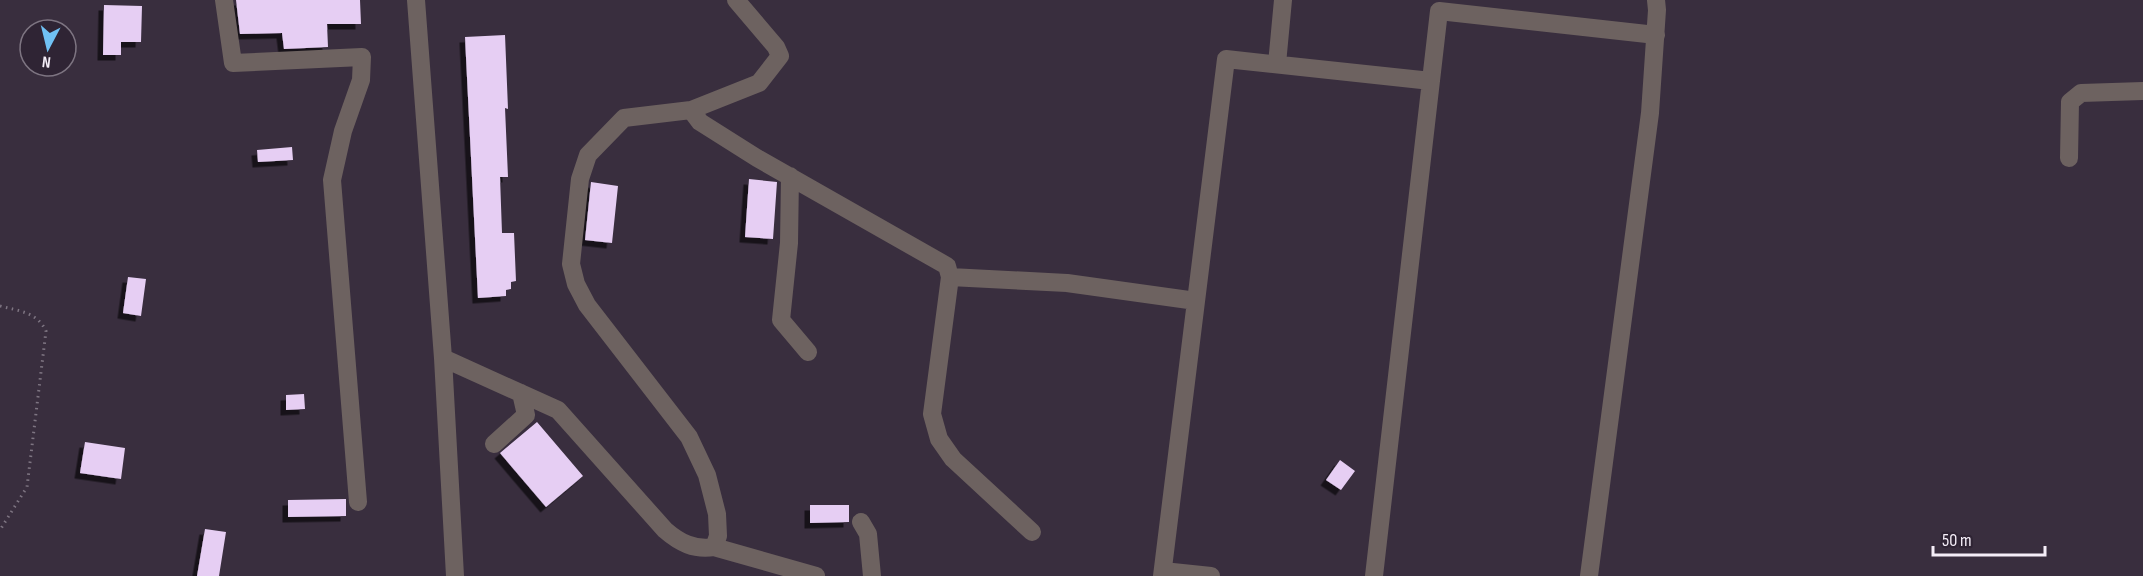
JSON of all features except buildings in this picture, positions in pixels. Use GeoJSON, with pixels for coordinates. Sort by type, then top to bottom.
{"type":"FeatureCollection","features":[{"type":"Feature","properties":{"kind":"lane"},"geometry":{"type":"LineString","coordinates":[[224,0],[232,63],[362,57],[361,80],[343,131],[332,180],[358,502]]}},
{"type":"Feature","properties":{"kind":"lane"},"geometry":{"type":"LineString","coordinates":[[416,0],[443,358],[455,576]]}},
{"type":"Feature","properties":{"kind":"lane"},"geometry":{"type":"LineString","coordinates":[[714,547],[718,536],[717,514],[707,475],[689,437],[587,304],[576,284],[571,264],[580,179],[588,155],[624,118],[691,110],[759,83],[780,56],[776,46],[736,0]]}},
{"type":"Feature","properties":{"kind":"lane"},"geometry":{"type":"LineString","coordinates":[[1277,64],[1283,0]]}},
{"type":"Feature","properties":{"kind":"lane"},"geometry":{"type":"LineString","coordinates":[[1589,576],[1650,113],[1656,35],[1656,0]]}},
{"type":"Feature","properties":{"kind":"lane"},"geometry":{"type":"LineString","coordinates":[[1374,576],[1439,11],[1656,35]]}},
{"type":"Feature","properties":{"kind":"lane"},"geometry":{"type":"LineString","coordinates":[[1211,576],[1162,574],[1226,59],[1431,81]]}},
{"type":"Feature","properties":{"kind":"lane"},"geometry":{"type":"LineString","coordinates":[[2069,158],[2070,102],[2081,93],[2143,91]]}},
{"type":"Feature","properties":{"kind":"lane"},"geometry":{"type":"LineString","coordinates":[[691,110],[700,122],[947,266],[950,277],[932,414],[939,439],[952,459],[1032,532]]}},
{"type":"Feature","properties":{"kind":"lane"},"geometry":{"type":"LineString","coordinates":[[790,176],[789,243],[781,320],[808,352]]}},
{"type":"Feature","properties":{"kind":"lane"},"geometry":{"type":"LineString","coordinates":[[950,277],[1066,283],[1196,301]]}},
{"type":"Feature","properties":{"kind":"lane"},"geometry":{"type":"LineString","coordinates":[[443,358],[558,410],[665,530],[680,542],[702,549],[714,547],[816,576]]}},
{"type":"Feature","properties":{"kind":"lane"},"geometry":{"type":"LineString","coordinates":[[494,444],[525,415],[521,393]]}},
{"type":"Feature","properties":{"kind":"lane"},"geometry":{"type":"LineString","coordinates":[[861,522],[868,534],[872,576]]}},
{"type":"Feature","properties":{"kind":"path"},"geometry":{"type":"LineString","coordinates":[[0,306],[31,314],[40,320],[46,331],[27,487],[0,530]]}}]}
